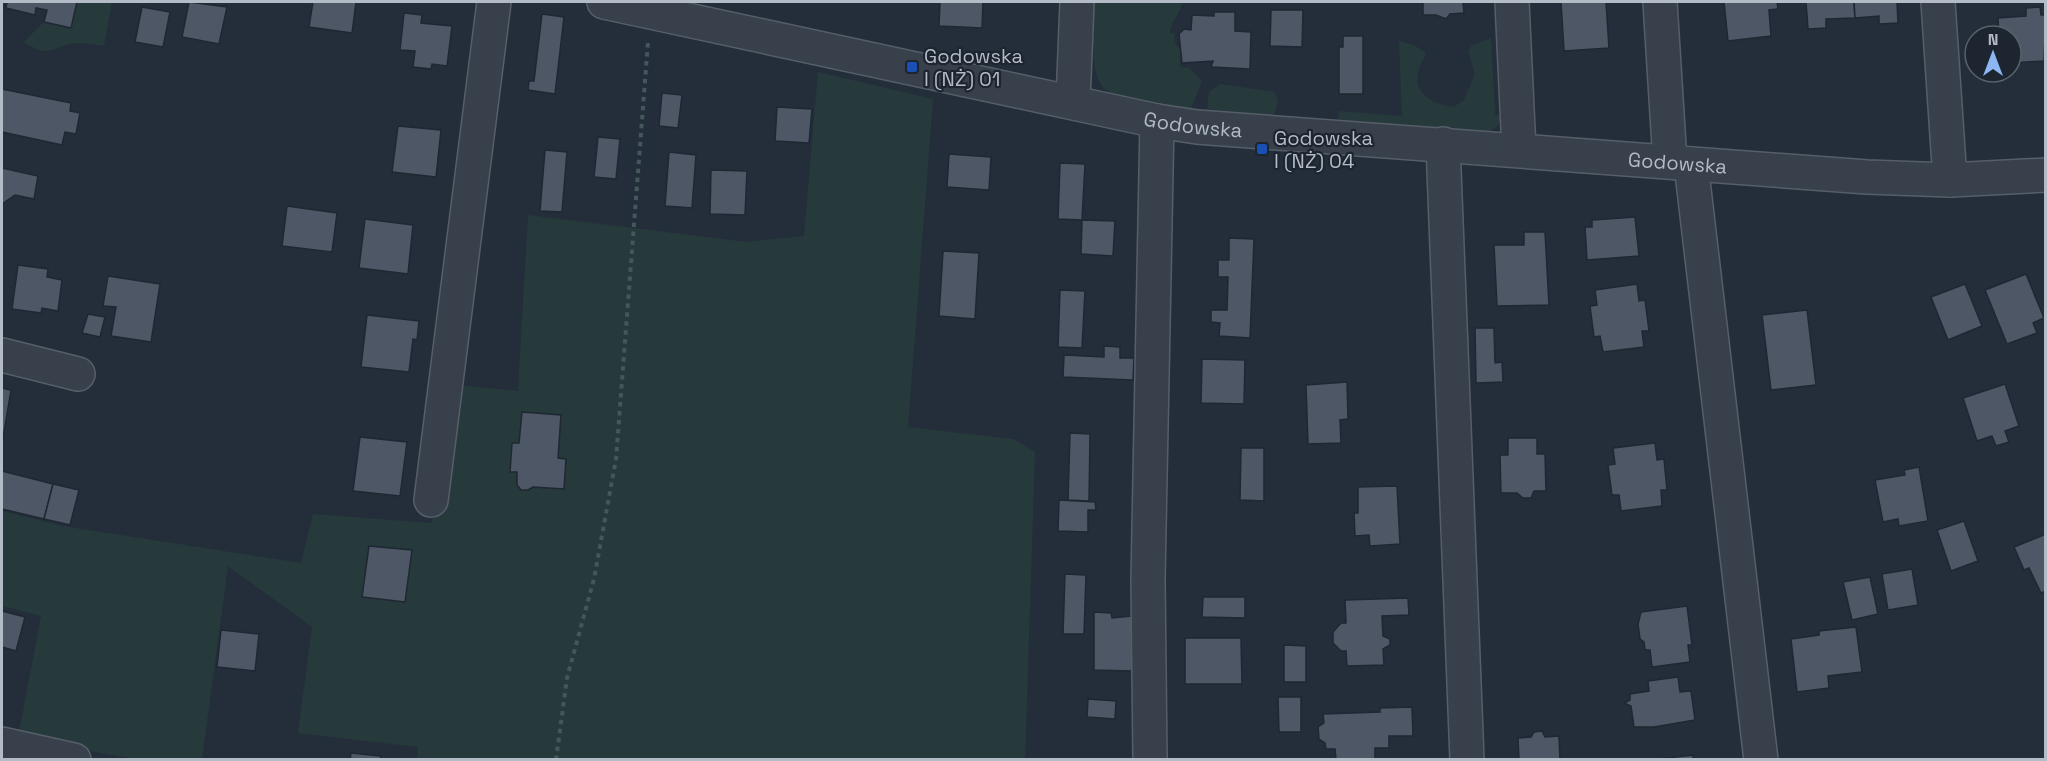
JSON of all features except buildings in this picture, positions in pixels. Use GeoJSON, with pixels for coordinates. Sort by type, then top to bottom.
{"type":"FeatureCollection","features":[{"type":"Feature","properties":{"kind":"street"},"geometry":{"type":"LineString","coordinates":[[431,500],[494,2]]}},
{"type":"Feature","properties":{"kind":"street","name":"Godowska"},"geometry":{"type":"LineString","coordinates":[[604,2],[1157,121],[1197,127],[1681,163],[1950,180],[2046,174]]}},
{"type":"Feature","properties":{"kind":"street"},"geometry":{"type":"LineString","coordinates":[[1073,102],[1077,2]]}},
{"type":"Feature","properties":{"kind":"street"},"geometry":{"type":"LineString","coordinates":[[1512,2],[1519,150]]}},
{"type":"Feature","properties":{"kind":"street"},"geometry":{"type":"LineString","coordinates":[[1660,2],[1761,759]]}},
{"type":"Feature","properties":{"kind":"street"},"geometry":{"type":"LineString","coordinates":[[1938,2],[1950,180]]}},
{"type":"Feature","properties":{"kind":"street"},"geometry":{"type":"LineString","coordinates":[[1150,759],[1148,579],[1157,121]]}},
{"type":"Feature","properties":{"kind":"street"},"geometry":{"type":"LineString","coordinates":[[1443,144],[1467,759]]}},
{"type":"Feature","properties":{"kind":"street"},"geometry":{"type":"LineString","coordinates":[[2,355],[78,374]]}},
{"type":"Feature","properties":{"kind":"street"},"geometry":{"type":"LineString","coordinates":[[2,744],[74,759]]}},
{"type":"Feature","properties":{"kind":"path"},"geometry":{"type":"LineString","coordinates":[[556,759],[567,678],[594,579],[616,459],[650,11]]}},
{"type":"Feature","properties":{"kind":"green space"},"geometry":{"type":"Polygon","coordinates":[[[77,2],[112,2],[104,46],[79,43],[47,51],[34,48],[24,42],[44,22],[71,28],[77,2]]]}},
{"type":"Feature","properties":{"kind":"green space"},"geometry":{"type":"Polygon","coordinates":[[[1094,2],[1182,2],[1170,33],[1175,34],[1174,42],[1180,49],[1180,67],[1189,68],[1202,81],[1191,109],[1117,97],[1105,89],[1098,77],[1094,60],[1094,2]]]}},
{"type":"Feature","properties":{"kind":"green space"},"geometry":{"type":"Polygon","coordinates":[[[1491,38],[1495,114],[1502,117],[1492,130],[1482,133],[1337,123],[1339,111],[1402,116],[1399,41],[1414,45],[1426,53],[1418,75],[1420,90],[1425,96],[1430,100],[1454,107],[1464,100],[1475,73],[1468,52],[1472,45],[1491,38]]]}},
{"type":"Feature","properties":{"kind":"green space"},"geometry":{"type":"Polygon","coordinates":[[[818,72],[933,99],[908,427],[1013,439],[1035,452],[1025,759],[417,760],[418,747],[298,733],[312,627],[228,566],[202,759],[135,759],[18,738],[41,616],[2,606],[2,511],[62,526],[301,563],[313,514],[431,523],[448,488],[457,385],[518,391],[528,215],[746,242],[804,236],[818,72]]]}},
{"type":"Feature","properties":{"kind":"green space"},"geometry":{"type":"Polygon","coordinates":[[[1220,84],[1275,92],[1278,102],[1273,116],[1207,109],[1209,92],[1220,84]]]}},
{"type":"Feature","properties":{"kind":"place","name":"Godowska I (NŻ) 01"},"geometry":{"type":"Point","coordinates":[912,67]}},
{"type":"Feature","properties":{"kind":"place","name":"Godowska I (NŻ) 04"},"geometry":{"type":"Point","coordinates":[1262,149]}}]}
